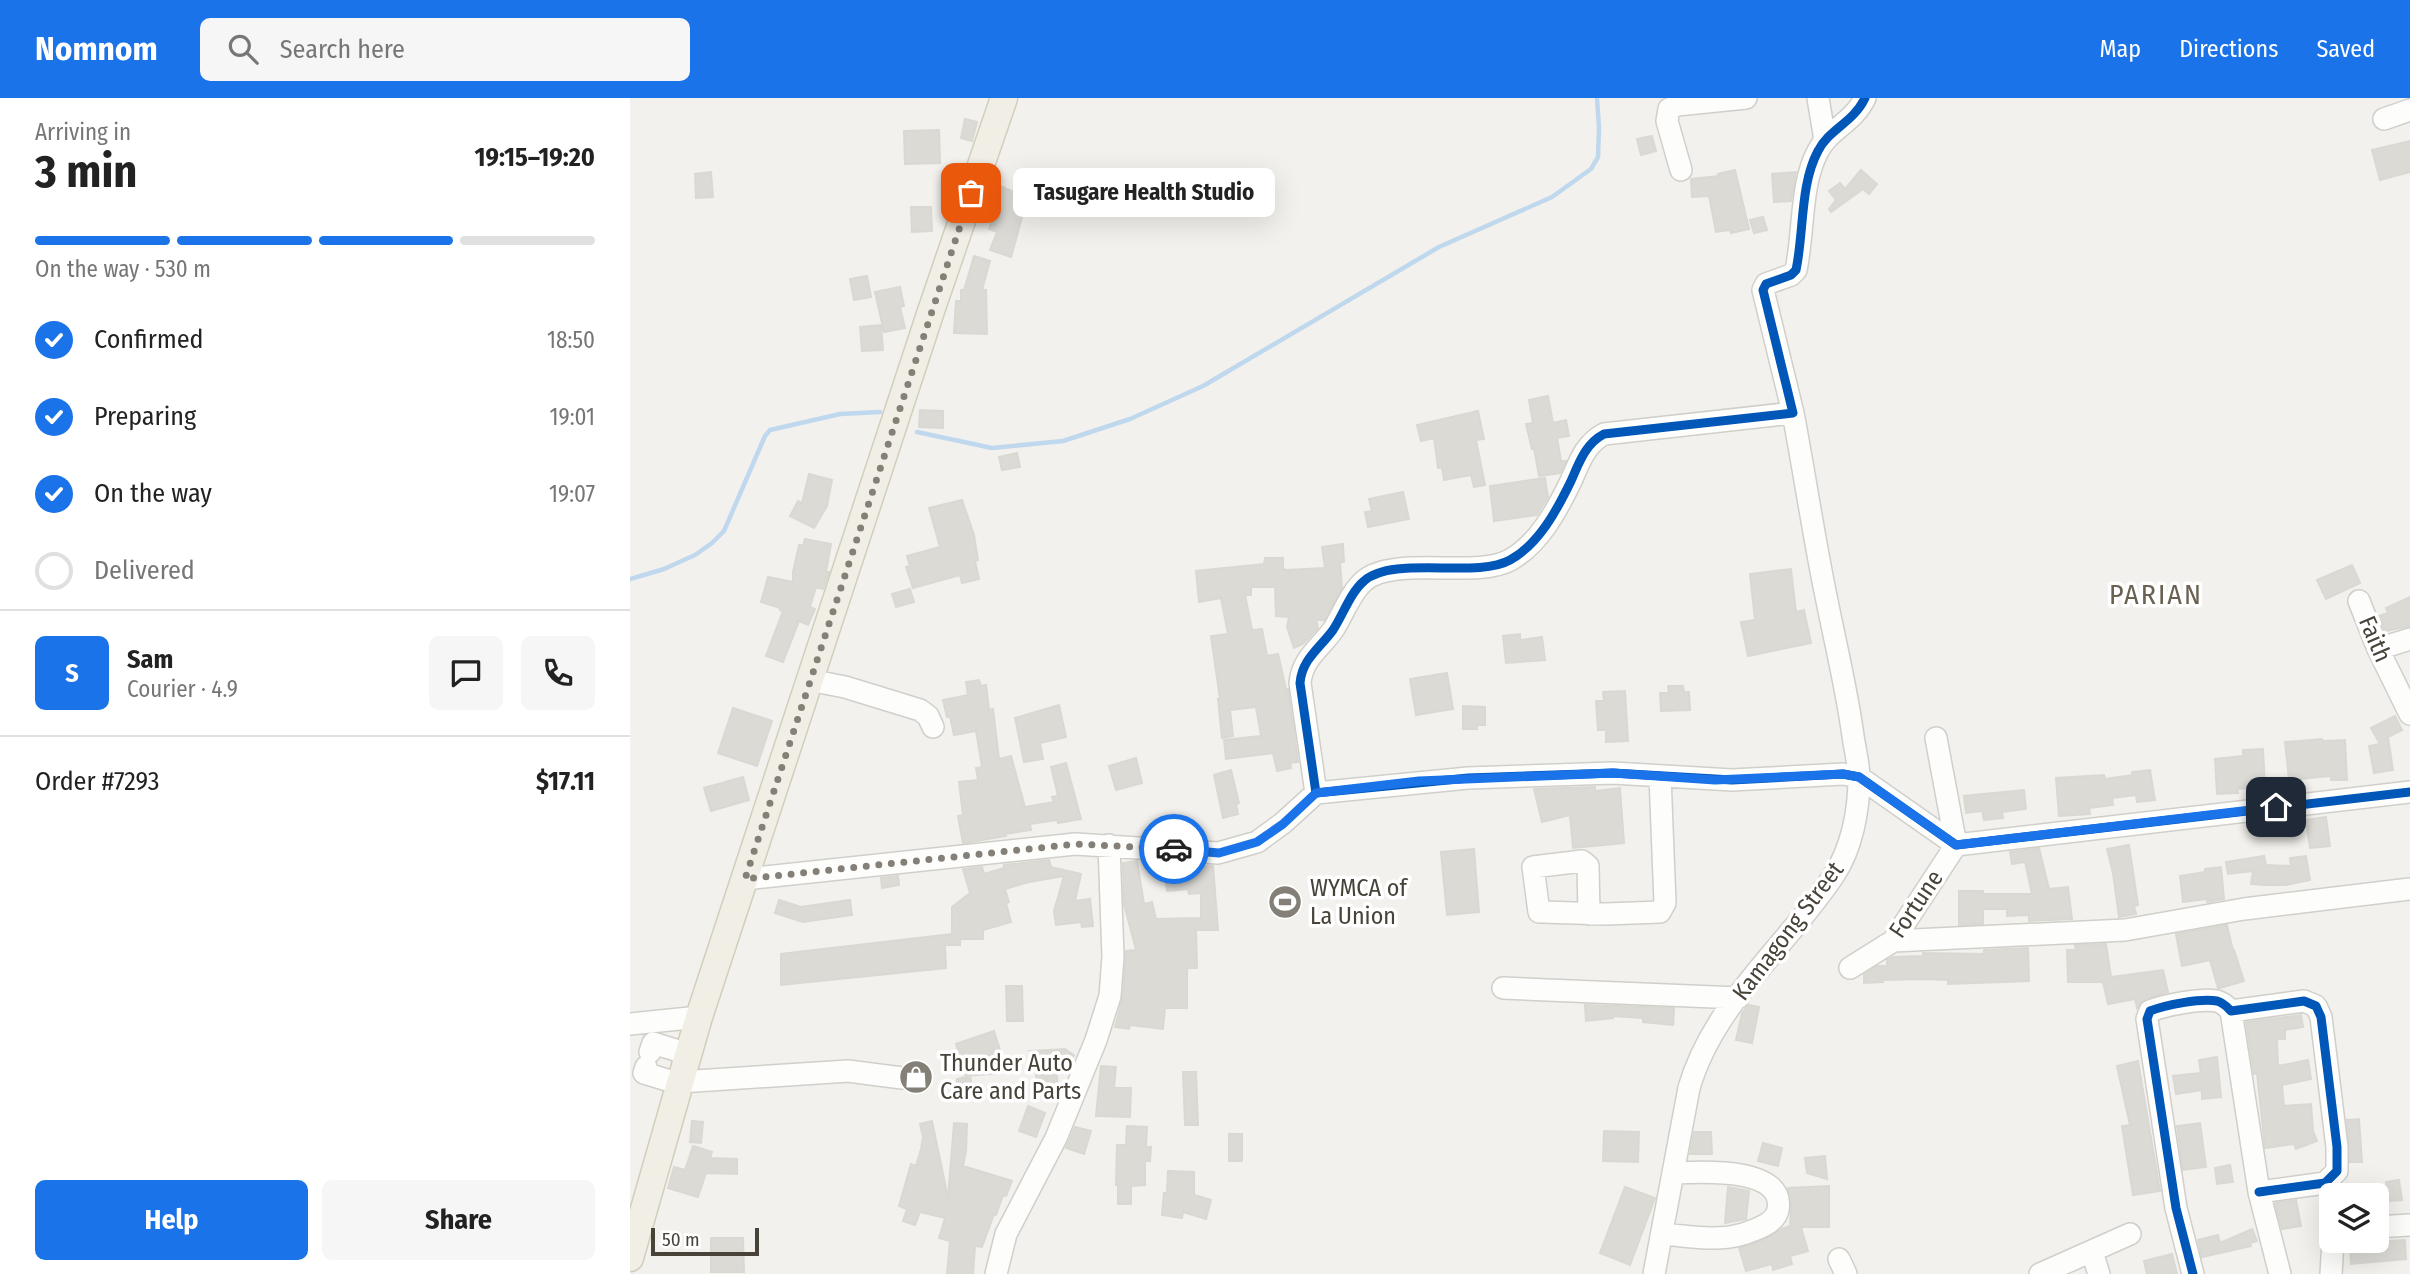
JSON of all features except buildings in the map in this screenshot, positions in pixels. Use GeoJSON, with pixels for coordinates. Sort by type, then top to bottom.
{"type":"FeatureCollection","features":[{"type":"Feature","properties":{"kind":"main road"},"geometry":{"type":"LineString","coordinates":[[630,1258],[699,1017],[935,299],[1004,98]]}},
{"type":"Feature","properties":{"kind":"street"},"geometry":{"type":"LineString","coordinates":[[1681,170],[1667,121],[1669,109],[1677,105],[1746,98]]}},
{"type":"Feature","properties":{"kind":"street"},"geometry":{"type":"LineString","coordinates":[[1818,98],[1825,140],[1851,120],[1866,98]]}},
{"type":"Feature","properties":{"kind":"street"},"geometry":{"type":"LineString","coordinates":[[2384,119],[2410,110]]}},
{"type":"Feature","properties":{"kind":"street","name":"Kamagong Street"},"geometry":{"type":"LineString","coordinates":[[1654,1274],[1696,1062],[1738,998],[1835,874],[1845,854],[1853,827],[1859,777],[1851,719],[1817,552],[1793,414],[1763,290],[1766,284],[1791,275],[1796,270],[1809,177],[1825,140]]}},
{"type":"Feature","properties":{"kind":"street"},"geometry":{"type":"LineString","coordinates":[[1316,793],[1300,683],[1301,674],[1303,666],[1327,638],[1364,580],[1380,572],[1415,568],[1492,566],[1509,561],[1545,527],[1586,448],[1604,434],[1793,414]]}},
{"type":"Feature","properties":{"kind":"street","name":"Faith"},"geometry":{"type":"LineString","coordinates":[[2359,601],[2378,649],[2403,686],[2410,714]]}},
{"type":"Feature","properties":{"kind":"street"},"geometry":{"type":"LineString","coordinates":[[2378,649],[2410,639]]}},
{"type":"Feature","properties":{"kind":"street"},"geometry":{"type":"LineString","coordinates":[[809,680],[845,687],[913,707],[928,716],[933,727]]}},
{"type":"Feature","properties":{"kind":"street","name":"Fortune"},"geometry":{"type":"LineString","coordinates":[[1850,968],[1893,941],[1956,845],[1936,738]]}},
{"type":"Feature","properties":{"kind":"street"},"geometry":{"type":"LineString","coordinates":[[745,879],[1040,846],[1109,845],[1219,853],[1257,842],[1283,824],[1316,793],[1468,778],[1613,773],[1698,780],[1843,774],[1859,777],[1956,845],[2410,792]]}},
{"type":"Feature","properties":{"kind":"street"},"geometry":{"type":"LineString","coordinates":[[1589,914],[1660,912],[1663,908],[1660,776]]}},
{"type":"Feature","properties":{"kind":"street"},"geometry":{"type":"LineString","coordinates":[[996,1274],[1006,1234],[1056,1138],[1097,1040],[1110,996],[1113,957],[1109,845]]}},
{"type":"Feature","properties":{"kind":"street"},"geometry":{"type":"LineString","coordinates":[[1893,941],[2125,930],[2244,909],[2410,890]]}},
{"type":"Feature","properties":{"kind":"street"},"geometry":{"type":"LineString","coordinates":[[1503,988],[1738,998]]}},
{"type":"Feature","properties":{"kind":"street"},"geometry":{"type":"LineString","coordinates":[[2193,1274],[2176,1208],[2147,1015],[2156,1009],[2216,1001],[2224,1004],[2231,1012],[2259,1192],[2280,1274]]}},
{"type":"Feature","properties":{"kind":"street"},"geometry":{"type":"LineString","coordinates":[[2231,1012],[2304,1001],[2316,1006],[2321,1017],[2337,1147],[2337,1171],[2334,1177],[2325,1183],[2259,1192]]}},
{"type":"Feature","properties":{"kind":"street"},"geometry":{"type":"LineString","coordinates":[[630,1024],[699,1017]]}},
{"type":"Feature","properties":{"kind":"street"},"geometry":{"type":"LineString","coordinates":[[688,1054],[653,1044],[644,1073],[680,1083],[848,1071],[902,1078]]}},
{"type":"Feature","properties":{"kind":"street"},"geometry":{"type":"LineString","coordinates":[[1662,1234],[1713,1239],[1742,1234],[1767,1224],[1775,1218],[1778,1210],[1775,1191],[1770,1185],[1750,1177],[1714,1172],[1674,1173]]}},
{"type":"Feature","properties":{"kind":"street"},"geometry":{"type":"LineString","coordinates":[[2389,1226],[2410,1224]]}},
{"type":"Feature","properties":{"kind":"street"},"geometry":{"type":"LineString","coordinates":[[2040,1274],[2130,1234]]}},
{"type":"Feature","properties":{"kind":"street"},"geometry":{"type":"LineString","coordinates":[[2092,1252],[2099,1274]]}},
{"type":"Feature","properties":{"kind":"street"},"geometry":{"type":"LineString","coordinates":[[2331,1274],[2332,1253]]}},
{"type":"Feature","properties":{"kind":"waterway"},"geometry":{"type":"LineString","coordinates":[[917,432],[992,448],[1063,441],[1130,419],[1203,386],[1439,247],[1552,197],[1591,169],[1598,157],[1597,98]]}},
{"type":"Feature","properties":{"kind":"waterway"},"geometry":{"type":"LineString","coordinates":[[630,579],[664,569],[695,555],[724,531],[770,430],[840,414],[880,412]]}},
{"type":"Feature","properties":{"kind":"cycle path"},"geometry":{"type":"LineString","coordinates":[[1865,98],[1854,114],[1823,143],[1812,164],[1805,193],[1796,270],[1791,275],[1766,284],[1763,290],[1793,413],[1604,434],[1583,454],[1560,503],[1538,536],[1510,560],[1477,568],[1394,569],[1377,573],[1364,581],[1333,630],[1308,660],[1301,675],[1316,793],[1468,778],[1613,773],[1732,780],[1843,774],[1859,777],[1956,845],[2410,792]]}},
{"type":"Feature","properties":{"kind":"cycle path"},"geometry":{"type":"LineString","coordinates":[[2193,1274],[2176,1208],[2147,1019],[2150,1011],[2202,1000],[2219,1002],[2231,1011],[2304,1001],[2316,1006],[2321,1017],[2337,1147],[2337,1171],[2325,1183],[2259,1192]]}},
{"type":"Feature","properties":{"kind":"way so far"},"geometry":{"type":"LineString","coordinates":[[971,193],[745,879],[1040,846],[1076,844],[1174,849]]}},
{"type":"Feature","properties":{"kind":"place","name":"Tasugare Health Studio"},"geometry":{"type":"Point","coordinates":[971,193]}},
{"type":"Feature","properties":{"kind":"place","name":"WYMCA of La Union"},"geometry":{"type":"Point","coordinates":[1285,902]}},
{"type":"Feature","properties":{"kind":"place","name":"Thunder Auto Care and Parts"},"geometry":{"type":"Point","coordinates":[916,1077]}},
{"type":"Feature","properties":{"kind":"district","name":"PARIAN"},"geometry":{"type":"Point","coordinates":[2156,594]}},
{"type":"Feature","properties":{"kind":"route"},"geometry":{"type":"LineString","coordinates":[[1174,849],[1219,853],[1257,842],[1283,824],[1316,793],[1468,778],[1613,773],[1732,780],[1843,774],[1859,777],[1956,845],[2276,807]]}}]}
